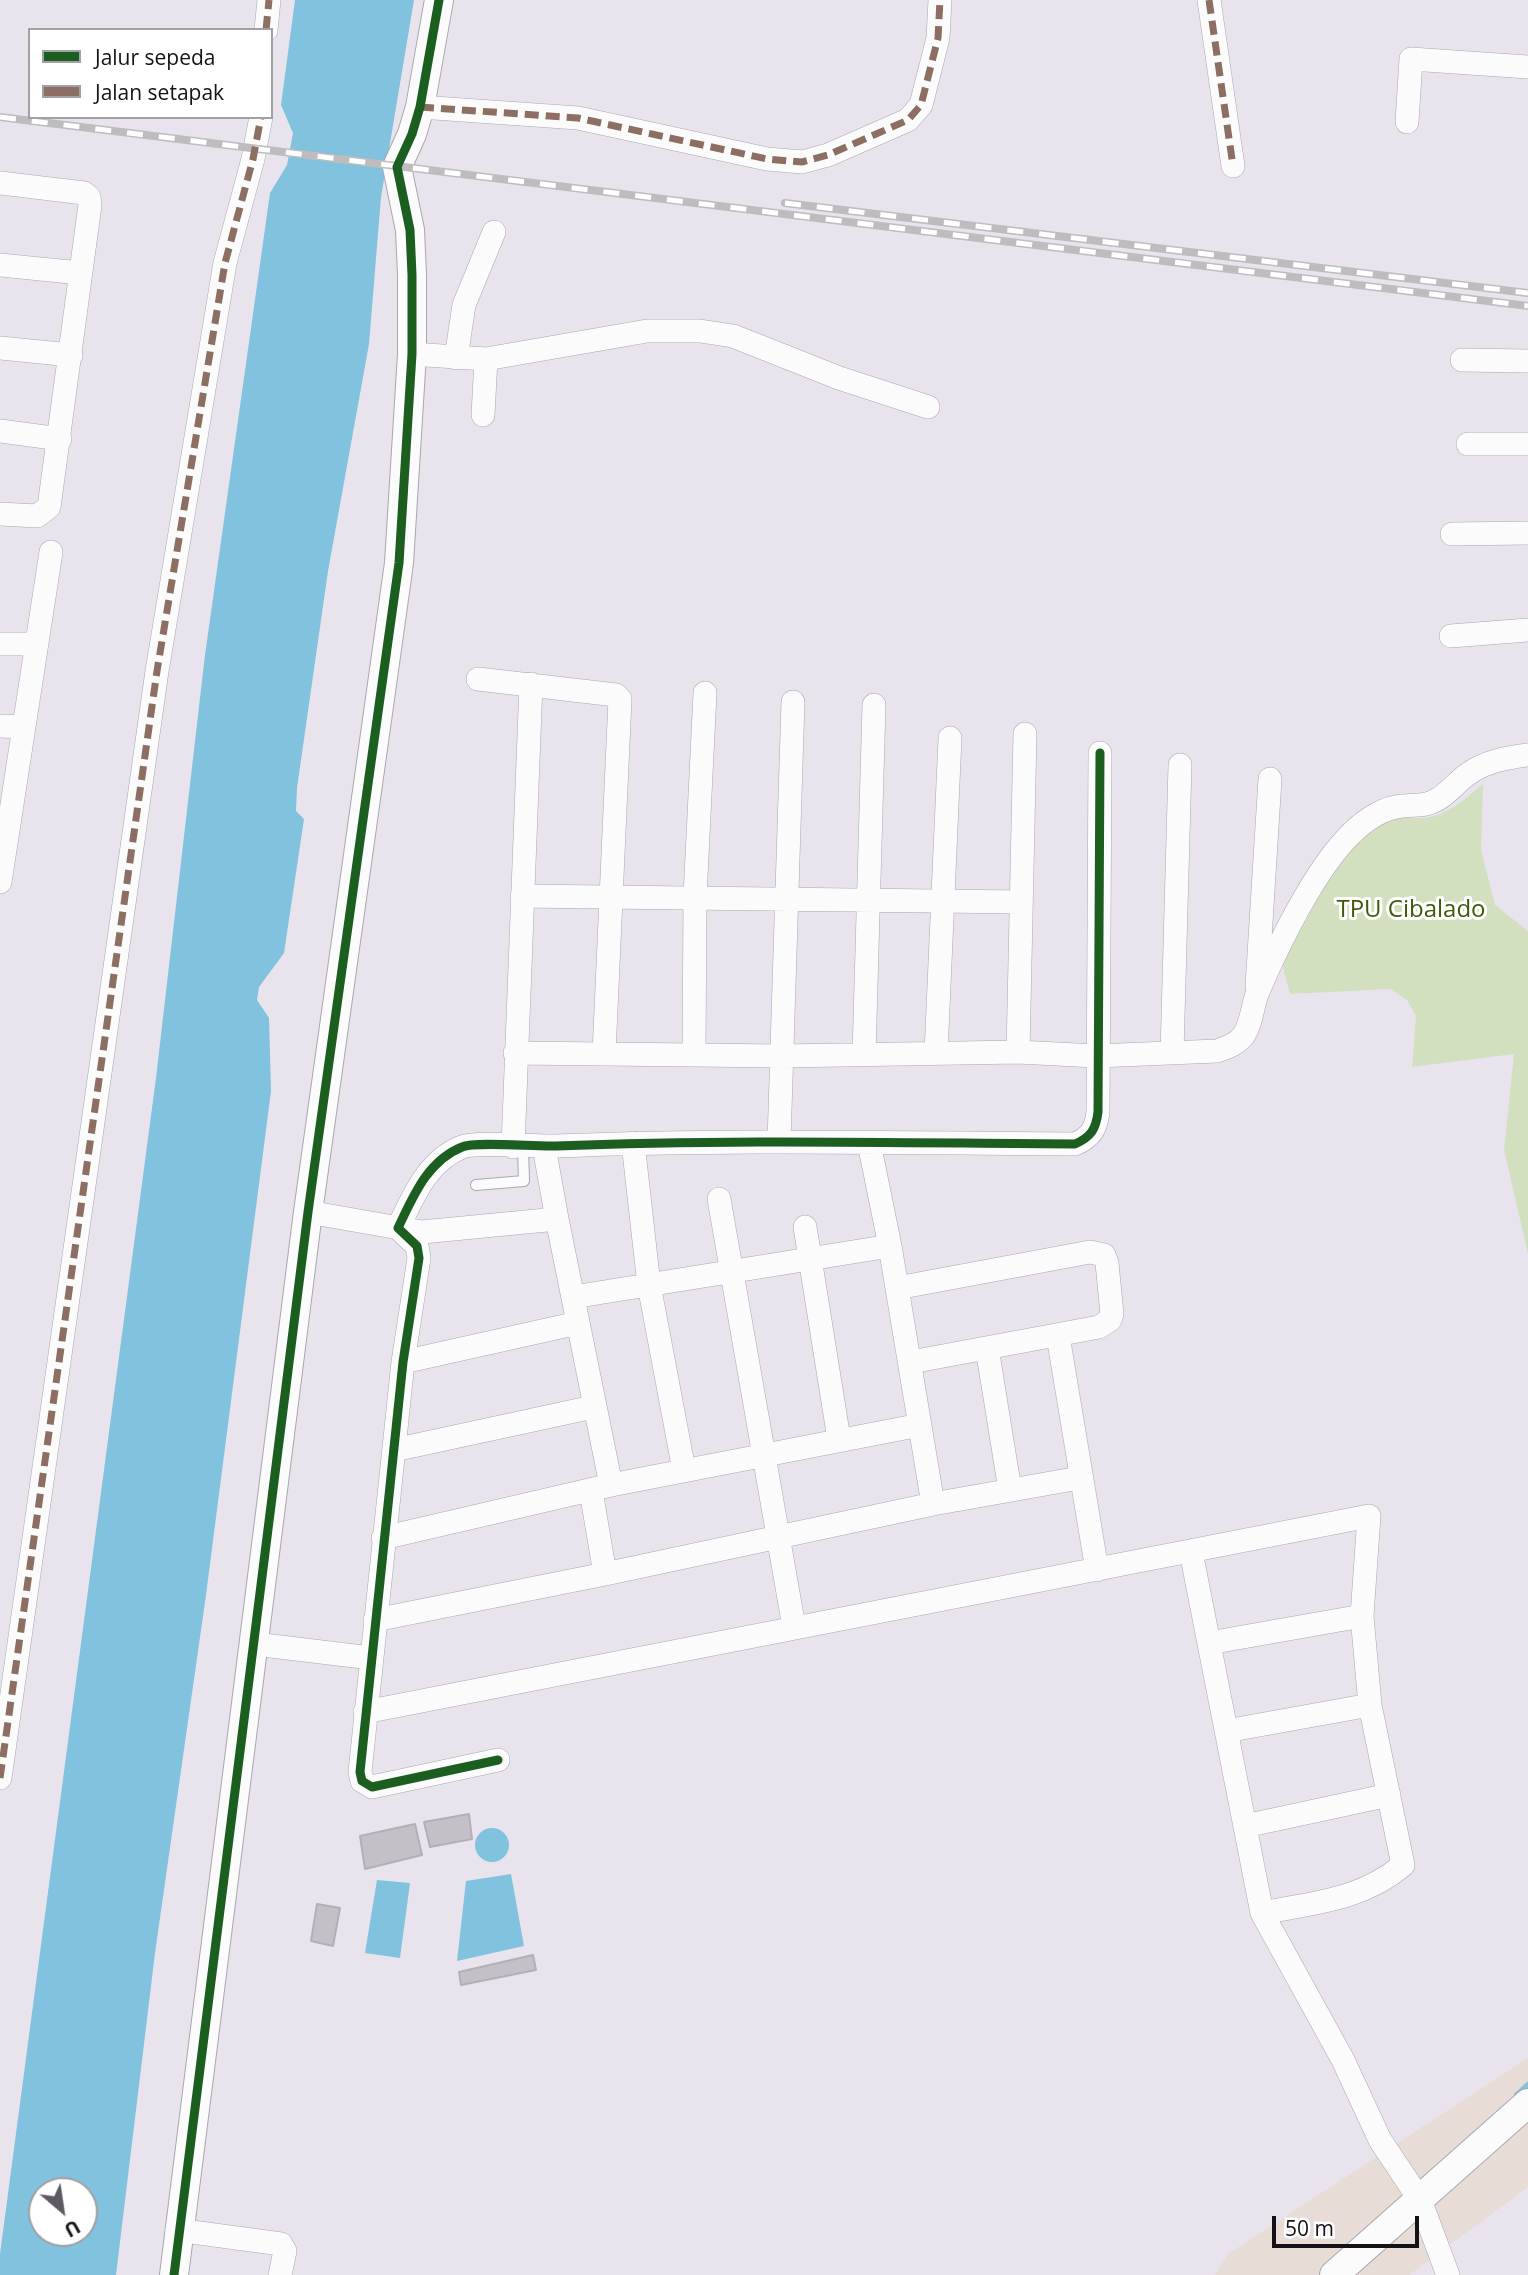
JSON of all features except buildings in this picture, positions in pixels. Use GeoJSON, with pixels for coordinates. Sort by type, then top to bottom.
{"type":"FeatureCollection","features":[{"type":"Feature","properties":{"kind":"street"},"geometry":{"type":"LineString","coordinates":[[266,28],[269,0]]}},
{"type":"Feature","properties":{"kind":"street"},"geometry":{"type":"LineString","coordinates":[[174,2275],[177,2230],[255,1644],[307,1212],[399,563],[412,354],[410,230],[397,167],[412,134],[420,107],[439,0]]}},
{"type":"Feature","properties":{"kind":"street"},"geometry":{"type":"LineString","coordinates":[[420,107],[578,118],[767,159],[802,162],[828,155],[908,120],[920,105],[938,38],[940,0]]}},
{"type":"Feature","properties":{"kind":"street"},"geometry":{"type":"LineString","coordinates":[[1209,0],[1233,166]]}},
{"type":"Feature","properties":{"kind":"street"},"geometry":{"type":"LineString","coordinates":[[1407,122],[1411,60],[1528,67]]}},
{"type":"Feature","properties":{"kind":"street"},"geometry":{"type":"LineString","coordinates":[[0,1778],[157,671],[225,263],[253,159],[261,119]]}},
{"type":"Feature","properties":{"kind":"street"},"geometry":{"type":"LineString","coordinates":[[0,183],[84,193],[89,197],[90,205],[51,500],[45,513],[29,517],[0,514]]}},
{"type":"Feature","properties":{"kind":"street"},"geometry":{"type":"LineString","coordinates":[[456,358],[464,305],[494,232]]}},
{"type":"Feature","properties":{"kind":"street"},"geometry":{"type":"LineString","coordinates":[[0,265],[80,273]]}},
{"type":"Feature","properties":{"kind":"street"},"geometry":{"type":"LineString","coordinates":[[412,354],[486,359],[647,331],[700,331],[733,336],[839,378],[928,407]]}},
{"type":"Feature","properties":{"kind":"street"},"geometry":{"type":"LineString","coordinates":[[0,348],[71,355]]}},
{"type":"Feature","properties":{"kind":"street"},"geometry":{"type":"LineString","coordinates":[[483,415],[486,359]]}},
{"type":"Feature","properties":{"kind":"street"},"geometry":{"type":"LineString","coordinates":[[1462,359],[1528,361]]}},
{"type":"Feature","properties":{"kind":"street"},"geometry":{"type":"LineString","coordinates":[[0,432],[60,439]]}},
{"type":"Feature","properties":{"kind":"street"},"geometry":{"type":"LineString","coordinates":[[1468,444],[1528,444]]}},
{"type":"Feature","properties":{"kind":"street"},"geometry":{"type":"LineString","coordinates":[[1452,534],[1528,533]]}},
{"type":"Feature","properties":{"kind":"street"},"geometry":{"type":"LineString","coordinates":[[0,882],[6,808],[24,727],[51,552]]}},
{"type":"Feature","properties":{"kind":"street"},"geometry":{"type":"LineString","coordinates":[[1451,636],[1528,630]]}},
{"type":"Feature","properties":{"kind":"street"},"geometry":{"type":"LineString","coordinates":[[0,643],[37,644]]}},
{"type":"Feature","properties":{"kind":"street"},"geometry":{"type":"LineString","coordinates":[[478,679],[616,695],[621,699],[604,1054]]}},
{"type":"Feature","properties":{"kind":"street"},"geometry":{"type":"LineString","coordinates":[[531,684],[515,1053],[527,1147],[557,1220],[593,1407],[601,1488],[605,1574]]}},
{"type":"Feature","properties":{"kind":"street"},"geometry":{"type":"LineString","coordinates":[[694,1054],[695,897],[705,694]]}},
{"type":"Feature","properties":{"kind":"street"},"geometry":{"type":"LineString","coordinates":[[779,1142],[793,702]]}},
{"type":"Feature","properties":{"kind":"street"},"geometry":{"type":"LineString","coordinates":[[864,1055],[874,705]]}},
{"type":"Feature","properties":{"kind":"street"},"geometry":{"type":"LineString","coordinates":[[0,726],[24,727]]}},
{"type":"Feature","properties":{"kind":"street"},"geometry":{"type":"LineString","coordinates":[[1018,1052],[1025,734]]}},
{"type":"Feature","properties":{"kind":"street"},"geometry":{"type":"LineString","coordinates":[[936,1053],[950,738]]}},
{"type":"Feature","properties":{"kind":"street"},"geometry":{"type":"LineString","coordinates":[[398,1228],[423,1179],[448,1154],[465,1145],[527,1147],[779,1142],[1075,1144],[1092,1134],[1096,1123],[1100,753]]}},
{"type":"Feature","properties":{"kind":"street"},"geometry":{"type":"LineString","coordinates":[[1256,998],[1334,851],[1354,831],[1383,812],[1401,806],[1421,806],[1436,801],[1469,773],[1496,760],[1528,755]]}},
{"type":"Feature","properties":{"kind":"street"},"geometry":{"type":"LineString","coordinates":[[1172,1053],[1180,765]]}},
{"type":"Feature","properties":{"kind":"street"},"geometry":{"type":"LineString","coordinates":[[515,1053],[782,1056],[1018,1052],[1096,1056],[1217,1051],[1232,1046],[1243,1036],[1251,1020],[1256,998],[1270,779]]}},
{"type":"Feature","properties":{"kind":"street"},"geometry":{"type":"LineString","coordinates":[[522,896],[1020,902]]}},
{"type":"Feature","properties":{"kind":"street"},"geometry":{"type":"LineString","coordinates":[[633,1143],[649,1285],[684,1470]]}},
{"type":"Feature","properties":{"kind":"street"},"geometry":{"type":"LineString","coordinates":[[870,1143],[911,1362],[933,1504]]}},
{"type":"Feature","properties":{"kind":"street"},"geometry":{"type":"LineString","coordinates":[[719,1199],[794,1627]]}},
{"type":"Feature","properties":{"kind":"street"},"geometry":{"type":"LineString","coordinates":[[307,1212],[398,1228],[445,1232],[557,1220]]}},
{"type":"Feature","properties":{"kind":"street"},"geometry":{"type":"LineString","coordinates":[[805,1227],[839,1439]]}},
{"type":"Feature","properties":{"kind":"street"},"geometry":{"type":"LineString","coordinates":[[398,1228],[417,1246],[419,1258],[403,1362],[359,1772],[366,1786],[372,1787],[498,1760]]}},
{"type":"Feature","properties":{"kind":"street"},"geometry":{"type":"LineString","coordinates":[[573,1297],[890,1246]]}},
{"type":"Feature","properties":{"kind":"street"},"geometry":{"type":"LineString","coordinates":[[897,1287],[1099,1252],[1107,1263],[1110,1320],[1099,1327],[911,1362]]}},
{"type":"Feature","properties":{"kind":"street"},"geometry":{"type":"LineString","coordinates":[[403,1362],[578,1324]]}},
{"type":"Feature","properties":{"kind":"street"},"geometry":{"type":"LineString","coordinates":[[1058,1336],[1079,1478],[1097,1570]]}},
{"type":"Feature","properties":{"kind":"street"},"geometry":{"type":"LineString","coordinates":[[987,1348],[1010,1490]]}},
{"type":"Feature","properties":{"kind":"street"},"geometry":{"type":"LineString","coordinates":[[394,1450],[593,1407]]}},
{"type":"Feature","properties":{"kind":"street"},"geometry":{"type":"LineString","coordinates":[[383,1538],[684,1470],[920,1425]]}},
{"type":"Feature","properties":{"kind":"street"},"geometry":{"type":"LineString","coordinates":[[375,1620],[933,1504],[1079,1478]]}},
{"type":"Feature","properties":{"kind":"street"},"geometry":{"type":"LineString","coordinates":[[365,1712],[1369,1516],[1362,1616],[1370,1705],[1403,1865],[1382,1883],[1343,1898],[1262,1913]]}},
{"type":"Feature","properties":{"kind":"street"},"geometry":{"type":"LineString","coordinates":[[1191,1552],[1262,1913],[1343,2060],[1380,2140],[1420,2200],[1448,2275]]}},
{"type":"Feature","properties":{"kind":"street"},"geometry":{"type":"LineString","coordinates":[[1209,1643],[1362,1616]]}},
{"type":"Feature","properties":{"kind":"street"},"geometry":{"type":"LineString","coordinates":[[255,1644],[371,1658]]}},
{"type":"Feature","properties":{"kind":"street"},"geometry":{"type":"LineString","coordinates":[[1226,1731],[1370,1705]]}},
{"type":"Feature","properties":{"kind":"street"},"geometry":{"type":"LineString","coordinates":[[1245,1826],[1389,1795]]}},
{"type":"Feature","properties":{"kind":"street"},"geometry":{"type":"LineString","coordinates":[[1334,2275],[1528,2103]]}},
{"type":"Feature","properties":{"kind":"street"},"geometry":{"type":"LineString","coordinates":[[177,2230],[281,2244],[285,2251],[280,2275]]}},
{"type":"Feature","properties":{"kind":"lane"},"geometry":{"type":"LineString","coordinates":[[476,1185],[524,1181],[527,1147]]}},
{"type":"Feature","properties":{"kind":"shaded area"},"geometry":{"type":"Polygon","coordinates":[[[1528,2058],[1528,2187],[1409,2275],[1215,2275],[1228,2254],[1528,2058]]]}},
{"type":"Feature","properties":{"kind":"green space","name":"TPU Cibalado"},"geometry":{"type":"Polygon","coordinates":[[[1483,784],[1481,850],[1495,905],[1528,931],[1528,1254],[1504,1150],[1514,1054],[1412,1067],[1416,1016],[1407,1000],[1390,989],[1290,994],[1282,964],[1330,880],[1361,840],[1379,826],[1397,818],[1424,818],[1441,814],[1483,784]]]}},
{"type":"Feature","properties":{"kind":"water"},"geometry":{"type":"Polygon","coordinates":[[[295,0],[414,0],[381,197],[369,344],[328,571],[297,788],[296,811],[304,819],[284,953],[259,987],[257,1000],[269,1018],[271,1091],[206,1595],[155,1953],[116,2275],[0,2275],[0,2254],[156,1078],[205,655],[270,193],[287,165],[293,133],[281,105],[295,0]]]}},
{"type":"Feature","properties":{"kind":"water"},"geometry":{"type":"Polygon","coordinates":[[[492,1828],[504,1833],[509,1845],[504,1857],[492,1862],[480,1857],[475,1845],[480,1833],[492,1828]]]}},
{"type":"Feature","properties":{"kind":"water"},"geometry":{"type":"Polygon","coordinates":[[[511,1874],[524,1946],[457,1961],[466,1881],[511,1874]]]}},
{"type":"Feature","properties":{"kind":"water"},"geometry":{"type":"Polygon","coordinates":[[[377,1880],[410,1883],[400,1958],[365,1953],[377,1880]]]}},
{"type":"Feature","properties":{"kind":"waterway"},"geometry":{"type":"LineString","coordinates":[[1517,2095],[1528,2085]]}},
{"type":"Feature","properties":{"kind":"railway"},"geometry":{"type":"LineString","coordinates":[[0,117],[1528,306]]}},
{"type":"Feature","properties":{"kind":"railway"},"geometry":{"type":"LineString","coordinates":[[785,203],[1528,293]]}},
{"type":"Feature","properties":{"kind":"marked path"},"geometry":{"type":"LineString","coordinates":[[266,28],[269,0]]}},
{"type":"Feature","properties":{"kind":"marked path"},"geometry":{"type":"LineString","coordinates":[[420,107],[578,118],[767,159],[802,162],[828,155],[908,120],[921,105],[938,38],[940,0]]}},
{"type":"Feature","properties":{"kind":"marked path"},"geometry":{"type":"LineString","coordinates":[[1209,0],[1233,166]]}},
{"type":"Feature","properties":{"kind":"marked path"},"geometry":{"type":"LineString","coordinates":[[0,1778],[157,671],[225,263],[253,159],[261,119]]}},
{"type":"Feature","properties":{"kind":"cycle path"},"geometry":{"type":"LineString","coordinates":[[174,2275],[308,1212],[399,563],[412,354],[412,275],[410,230],[397,167],[412,134],[420,107],[439,0]]}},
{"type":"Feature","properties":{"kind":"cycle path"},"geometry":{"type":"LineString","coordinates":[[498,1760],[372,1787],[362,1781],[360,1772],[403,1362],[419,1258],[417,1246],[398,1228],[422,1181],[439,1161],[469,1145],[751,1142],[1075,1144],[1085,1138],[1094,1128],[1098,1112],[1100,753]]}}]}
